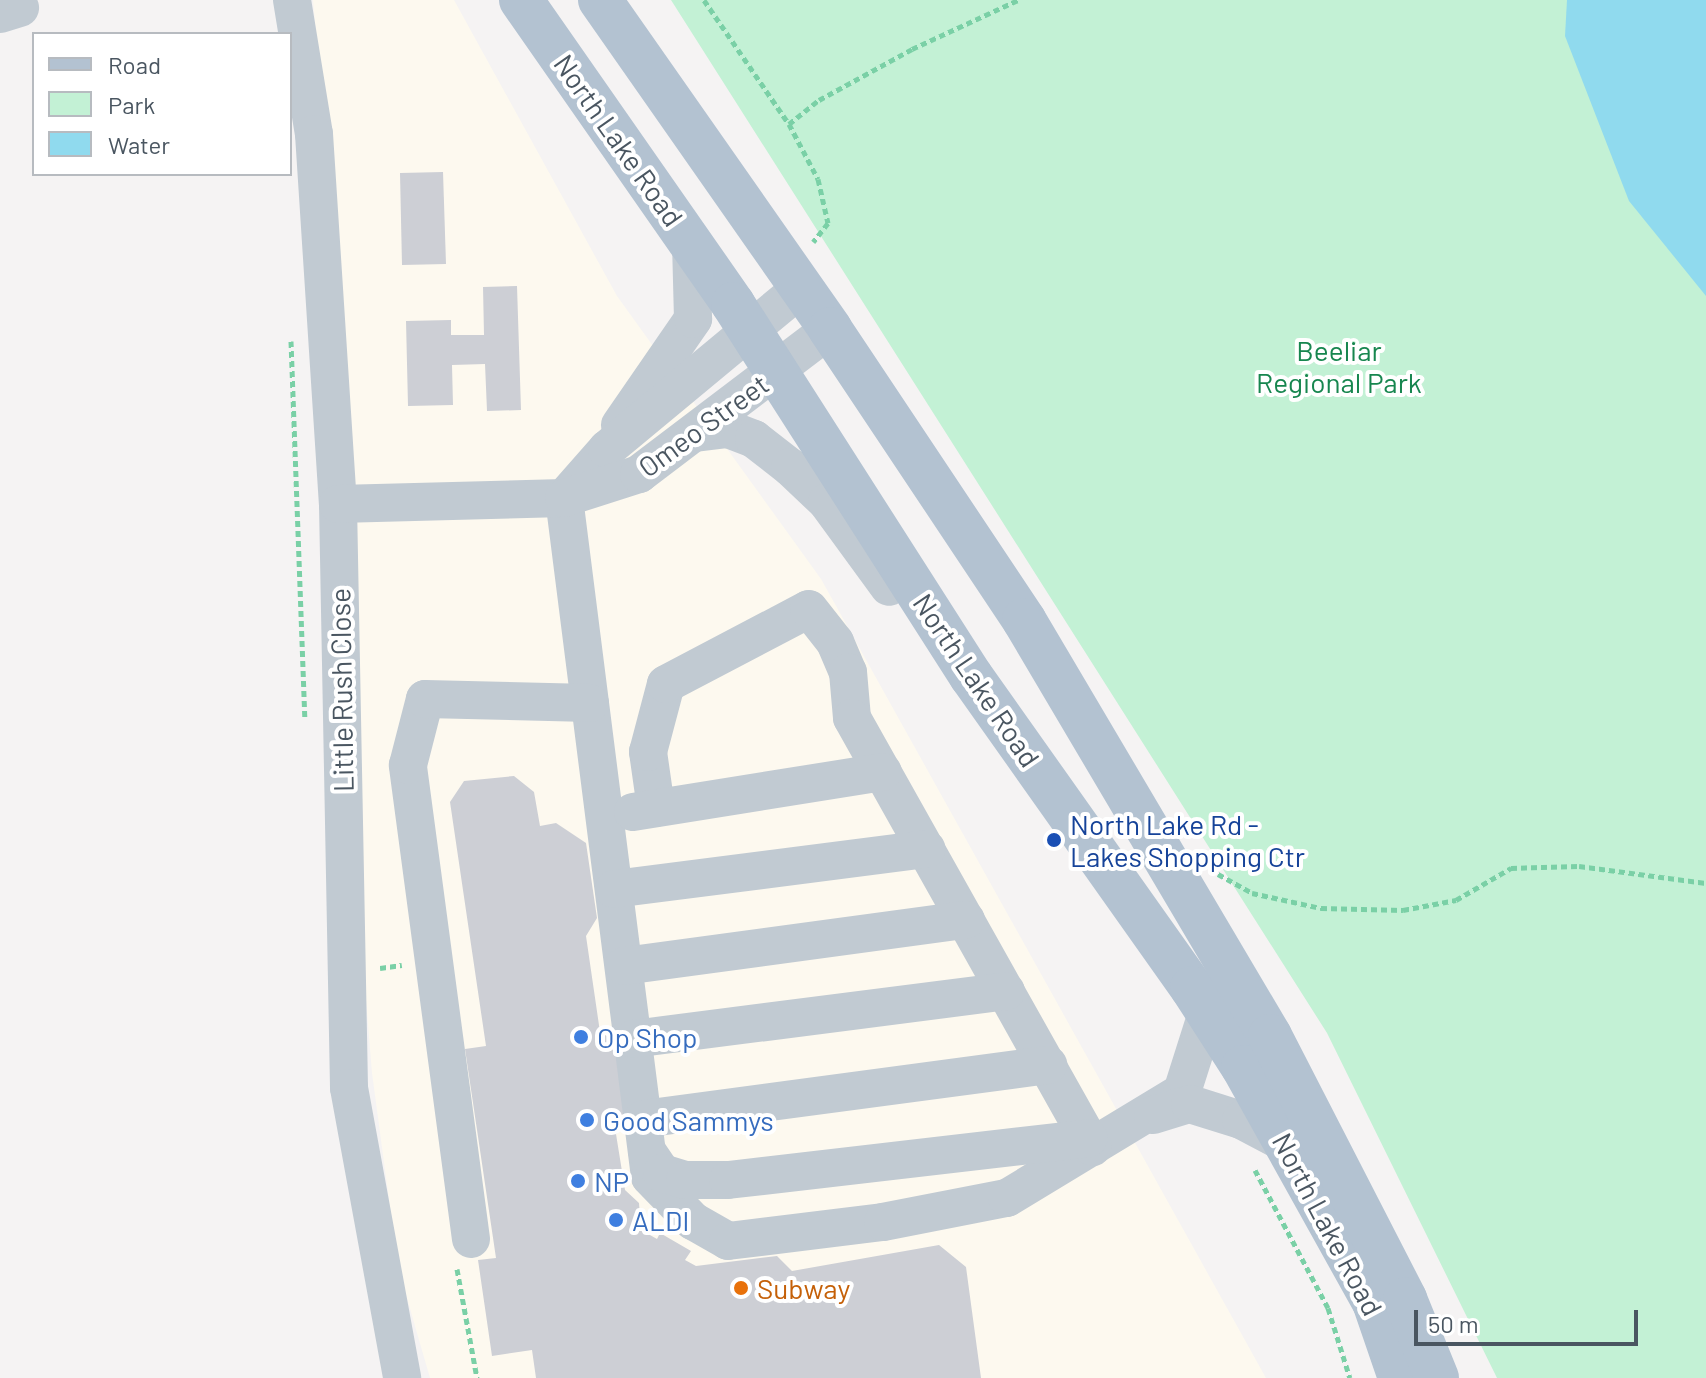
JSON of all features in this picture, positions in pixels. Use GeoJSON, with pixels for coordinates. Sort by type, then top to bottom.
{"type":"FeatureCollection","features":[{"type":"Feature","properties":{"kind":"main road","name":"North Lake Road"},"geometry":{"type":"LineString","coordinates":[[521,0],[691,242],[777,371],[971,676],[1207,1013],[1268,1153],[1374,1302],[1400,1378]]}},
{"type":"Feature","properties":{"kind":"main road","name":"North Lake Road"},"geometry":{"type":"LineString","coordinates":[[600,0],[805,269],[830,329],[1024,620],[1270,1036],[1405,1299],[1437,1378]]}},
{"type":"Feature","properties":{"kind":"street","name":"Little Rush Close"},"geometry":{"type":"LineString","coordinates":[[292,0],[314,134],[338,504],[349,1088],[402,1378]]}},
{"type":"Feature","properties":{"kind":"street"},"geometry":{"type":"LineString","coordinates":[[607,449],[636,396],[693,319],[691,242]]}},
{"type":"Feature","properties":{"kind":"street","name":"Omeo Street"},"geometry":{"type":"LineString","coordinates":[[564,498],[607,449],[751,332],[805,269]]}},
{"type":"Feature","properties":{"kind":"street","name":"Omeo Street"},"geometry":{"type":"LineString","coordinates":[[338,504],[564,498],[639,474],[830,329]]}},
{"type":"Feature","properties":{"kind":"street"},"geometry":{"type":"LineString","coordinates":[[695,433],[728,429],[754,439],[790,467],[862,545],[925,641],[971,676]]}},
{"type":"Feature","properties":{"kind":"street"},"geometry":{"type":"LineString","coordinates":[[564,498],[650,1177],[666,1198],[728,1241],[842,1229],[995,1201],[1091,1142],[1143,1118],[1190,1104],[1241,1120],[1268,1153]]}},
{"type":"Feature","properties":{"kind":"street"},"geometry":{"type":"LineString","coordinates":[[656,808],[648,752],[666,684],[809,609],[835,642],[848,672],[852,718],[1091,1142]]}},
{"type":"Feature","properties":{"kind":"street"},"geometry":{"type":"LineString","coordinates":[[463,1246],[408,765],[425,699],[590,703]]}},
{"type":"Feature","properties":{"kind":"street"},"geometry":{"type":"LineString","coordinates":[[605,816],[883,772]]}},
{"type":"Feature","properties":{"kind":"street"},"geometry":{"type":"LineString","coordinates":[[614,889],[926,849]]}},
{"type":"Feature","properties":{"kind":"street"},"geometry":{"type":"LineString","coordinates":[[624,966],[966,920]]}},
{"type":"Feature","properties":{"kind":"street"},"geometry":{"type":"LineString","coordinates":[[633,1039],[1006,991]]}},
{"type":"Feature","properties":{"kind":"street"},"geometry":{"type":"LineString","coordinates":[[1143,1118],[1182,1092],[1207,1013]]}},
{"type":"Feature","properties":{"kind":"street"},"geometry":{"type":"LineString","coordinates":[[645,1135],[1048,1065]]}},
{"type":"Feature","properties":{"kind":"street"},"geometry":{"type":"LineString","coordinates":[[645,1135],[662,1173],[685,1180],[728,1180],[1091,1142]]}},
{"type":"Feature","properties":{"kind":"path"},"geometry":{"type":"LineString","coordinates":[[704,0],[789,124],[828,210],[828,223],[805,269]]}},
{"type":"Feature","properties":{"kind":"path"},"geometry":{"type":"LineString","coordinates":[[789,124],[819,100],[912,49],[1018,0]]}},
{"type":"Feature","properties":{"kind":"path"},"geometry":{"type":"LineString","coordinates":[[1213,872],[1252,893],[1321,908],[1403,910],[1456,900],[1511,868],[1579,866],[1706,883]]}},
{"type":"Feature","properties":{"kind":"path"},"geometry":{"type":"LineString","coordinates":[[374,969],[405,964]]}},
{"type":"Feature","properties":{"kind":"path"},"geometry":{"type":"LineString","coordinates":[[1268,1153],[1328,1308],[1350,1378]]}},
{"type":"Feature","properties":{"kind":"path"},"geometry":{"type":"LineString","coordinates":[[463,1246],[477,1378]]}},
{"type":"Feature","properties":{"kind":"shaded area"},"geometry":{"type":"Polygon","coordinates":[[[313,0],[454,0],[617,296],[821,579],[1266,1378],[430,1378],[398,1267],[372,1073],[357,891],[353,445],[313,0]]]}},
{"type":"Feature","properties":{"kind":"green space","name":"Beeliar Regional Park"},"geometry":{"type":"Polygon","coordinates":[[[671,0],[1706,0],[1706,1378],[1497,1378],[1327,1033],[671,0]]]}},
{"type":"Feature","properties":{"kind":"water"},"geometry":{"type":"Polygon","coordinates":[[[1567,0],[1706,0],[1706,296],[1629,201],[1565,36],[1567,0]]]}},
{"type":"Feature","properties":{"kind":"building"},"geometry":{"type":"Polygon","coordinates":[[[443,172],[446,264],[402,265],[400,173],[443,172]]]}},
{"type":"Feature","properties":{"kind":"building"},"geometry":{"type":"Polygon","coordinates":[[[517,286],[521,410],[487,411],[485,364],[452,365],[453,405],[408,406],[406,321],[451,320],[451,335],[484,335],[483,287],[517,286]]]}},
{"type":"Feature","properties":{"kind":"building"},"geometry":{"type":"Polygon","coordinates":[[[514,776],[534,792],[540,826],[556,823],[586,843],[597,918],[586,936],[600,1032],[618,1043],[629,1121],[616,1134],[625,1190],[639,1203],[641,1230],[657,1239],[660,1233],[691,1251],[685,1260],[696,1266],[777,1256],[792,1271],[939,1245],[966,1267],[981,1378],[536,1378],[532,1350],[492,1356],[478,1260],[496,1258],[465,1049],[486,1046],[450,802],[464,781],[514,776]]]}},
{"type":"Feature","properties":{"kind":"place","name":"North Lake Rd - Lakes Shopping Ctr"},"geometry":{"type":"Point","coordinates":[1054,840]}},
{"type":"Feature","properties":{"kind":"place","name":"Op Shop"},"geometry":{"type":"Point","coordinates":[581,1037]}},
{"type":"Feature","properties":{"kind":"place","name":"Good Sammys"},"geometry":{"type":"Point","coordinates":[587,1120]}},
{"type":"Feature","properties":{"kind":"place","name":"NP"},"geometry":{"type":"Point","coordinates":[578,1181]}},
{"type":"Feature","properties":{"kind":"place","name":"ALDI"},"geometry":{"type":"Point","coordinates":[616,1220]}},
{"type":"Feature","properties":{"kind":"place","name":"Subway"},"geometry":{"type":"Point","coordinates":[741,1288]}}]}
